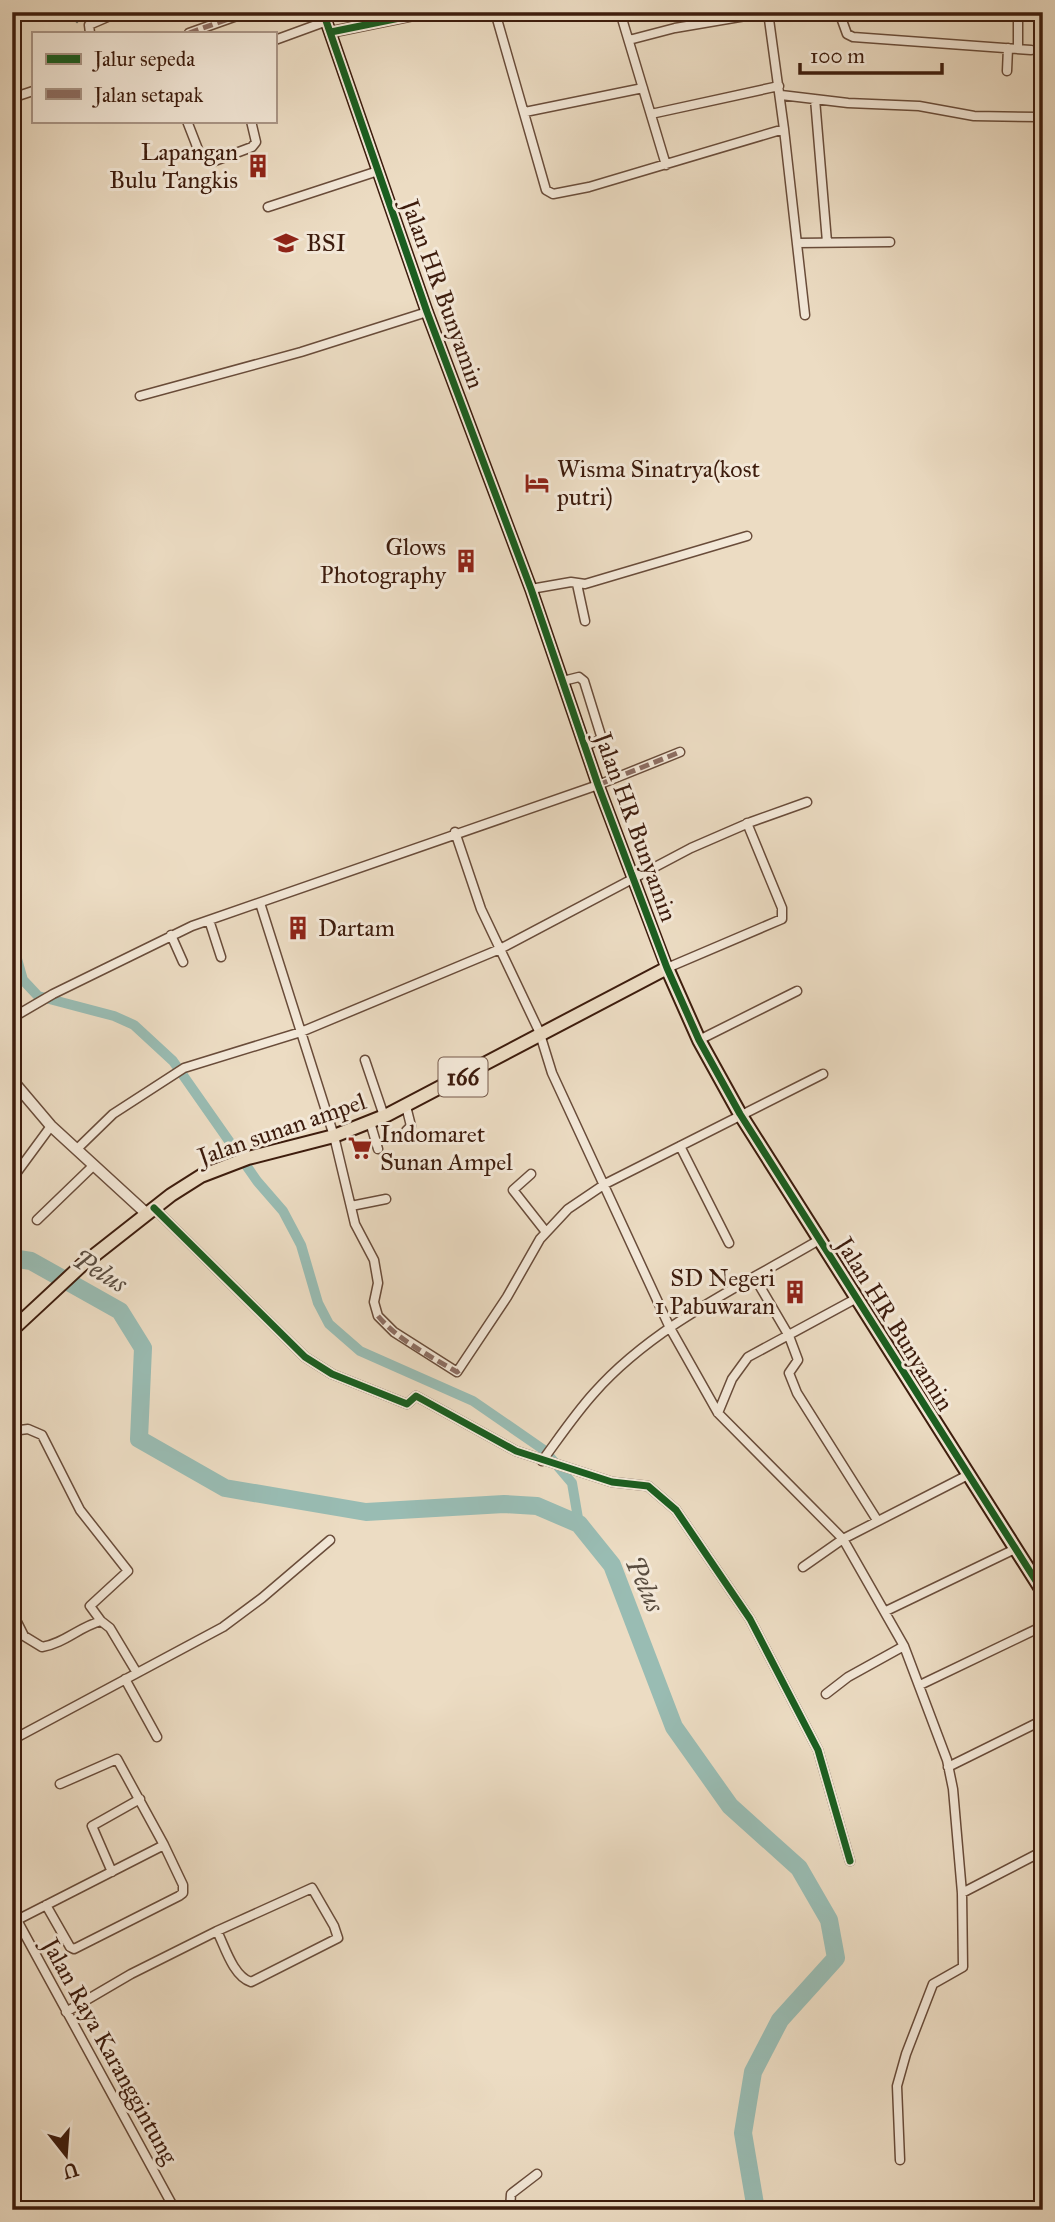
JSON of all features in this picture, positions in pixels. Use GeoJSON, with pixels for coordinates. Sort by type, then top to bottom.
{"type":"FeatureCollection","features":[{"type":"Feature","properties":{"kind":"main road","name":"Jalan HR Bunyamin"},"geometry":{"type":"LineString","coordinates":[[327,22],[427,312],[531,589],[598,785],[667,968],[699,1040],[740,1114],[1043,1592]]}},
{"type":"Feature","properties":{"kind":"main road","name":"Jalan sunan ampel"},"geometry":{"type":"LineString","coordinates":[[12,1330],[82,1265],[150,1211],[201,1176],[248,1158],[334,1136],[384,1116],[667,968]]}},
{"type":"Feature","properties":{"kind":"street"},"geometry":{"type":"LineString","coordinates":[[90,32],[89,25],[119,12]]}},
{"type":"Feature","properties":{"kind":"street"},"geometry":{"type":"LineString","coordinates":[[192,32],[248,12]]}},
{"type":"Feature","properties":{"kind":"street"},"geometry":{"type":"LineString","coordinates":[[276,40],[327,22],[429,12]]}},
{"type":"Feature","properties":{"kind":"street"},"geometry":{"type":"LineString","coordinates":[[495,12],[548,194],[589,187],[784,129]]}},
{"type":"Feature","properties":{"kind":"street"},"geometry":{"type":"LineString","coordinates":[[620,12],[666,165]]}},
{"type":"Feature","properties":{"kind":"street"},"geometry":{"type":"LineString","coordinates":[[629,40],[675,28],[769,12],[805,315]]}},
{"type":"Feature","properties":{"kind":"street"},"geometry":{"type":"LineString","coordinates":[[839,12],[846,34],[853,37],[1031,50]]}},
{"type":"Feature","properties":{"kind":"street"},"geometry":{"type":"LineString","coordinates":[[1007,71],[1018,12]]}},
{"type":"Feature","properties":{"kind":"street"},"geometry":{"type":"LineString","coordinates":[[525,112],[643,88]]}},
{"type":"Feature","properties":{"kind":"street"},"geometry":{"type":"LineString","coordinates":[[651,114],[780,90],[815,99],[919,106],[974,116],[1038,117]]}},
{"type":"Feature","properties":{"kind":"street"},"geometry":{"type":"LineString","coordinates":[[12,98],[32,91]]}},
{"type":"Feature","properties":{"kind":"street"},"geometry":{"type":"LineString","coordinates":[[815,99],[827,242]]}},
{"type":"Feature","properties":{"kind":"street"},"geometry":{"type":"LineString","coordinates":[[187,122],[201,158],[212,162],[252,147],[256,142],[256,134],[251,122]]}},
{"type":"Feature","properties":{"kind":"street"},"geometry":{"type":"LineString","coordinates":[[268,208],[378,171]]}},
{"type":"Feature","properties":{"kind":"street"},"geometry":{"type":"LineString","coordinates":[[797,243],[890,242]]}},
{"type":"Feature","properties":{"kind":"street"},"geometry":{"type":"LineString","coordinates":[[140,396],[301,352],[427,312]]}},
{"type":"Feature","properties":{"kind":"street"},"geometry":{"type":"LineString","coordinates":[[531,589],[570,582],[578,584],[747,536]]}},
{"type":"Feature","properties":{"kind":"street"},"geometry":{"type":"LineString","coordinates":[[578,584],[584,621]]}},
{"type":"Feature","properties":{"kind":"street"},"geometry":{"type":"LineString","coordinates":[[563,681],[579,677],[585,684],[602,739],[585,746]]}},
{"type":"Feature","properties":{"kind":"street"},"geometry":{"type":"LineString","coordinates":[[12,1018],[171,934],[455,832],[598,785],[680,752]]}},
{"type":"Feature","properties":{"kind":"street"},"geometry":{"type":"LineString","coordinates":[[77,1149],[113,1114],[184,1068],[301,1032],[500,949],[634,877],[747,823],[807,802]]}},
{"type":"Feature","properties":{"kind":"street"},"geometry":{"type":"LineString","coordinates":[[667,968],[782,919],[782,908],[747,823]]}},
{"type":"Feature","properties":{"kind":"street"},"geometry":{"type":"LineString","coordinates":[[455,832],[481,909],[540,1035],[552,1073],[670,1328],[718,1413],[843,1539],[904,1646],[948,1767],[962,1893],[962,1967],[933,1984],[897,2086],[900,2160]]}},
{"type":"Feature","properties":{"kind":"street"},"geometry":{"type":"LineString","coordinates":[[260,903],[334,1136],[355,1224],[374,1260],[378,1283],[374,1302],[378,1316],[394,1332],[457,1372],[546,1232],[568,1209],[605,1184],[823,1074]]}},
{"type":"Feature","properties":{"kind":"street"},"geometry":{"type":"LineString","coordinates":[[209,920],[221,957]]}},
{"type":"Feature","properties":{"kind":"street"},"geometry":{"type":"LineString","coordinates":[[171,934],[183,962]]}},
{"type":"Feature","properties":{"kind":"street"},"geometry":{"type":"LineString","coordinates":[[699,1040],[797,991]]}},
{"type":"Feature","properties":{"kind":"street"},"geometry":{"type":"LineString","coordinates":[[365,1060],[384,1116]]}},
{"type":"Feature","properties":{"kind":"street"},"geometry":{"type":"LineString","coordinates":[[12,1080],[51,1126],[150,1211],[309,1360],[332,1374],[407,1404],[416,1396],[516,1451],[542,1461],[612,1482],[648,1486],[676,1510],[750,1619],[818,1750],[850,1861]]}},
{"type":"Feature","properties":{"kind":"street"},"geometry":{"type":"LineString","coordinates":[[406,1106],[411,1126],[406,1131]]}},
{"type":"Feature","properties":{"kind":"street"},"geometry":{"type":"LineString","coordinates":[[370,1122],[378,1150]]}},
{"type":"Feature","properties":{"kind":"street"},"geometry":{"type":"LineString","coordinates":[[12,1179],[51,1126]]}},
{"type":"Feature","properties":{"kind":"street"},"geometry":{"type":"LineString","coordinates":[[680,1146],[729,1243]]}},
{"type":"Feature","properties":{"kind":"street"},"geometry":{"type":"LineString","coordinates":[[37,1220],[94,1165]]}},
{"type":"Feature","properties":{"kind":"street"},"geometry":{"type":"LineString","coordinates":[[531,1174],[513,1190],[546,1232]]}},
{"type":"Feature","properties":{"kind":"street"},"geometry":{"type":"LineString","coordinates":[[351,1206],[386,1199]]}},
{"type":"Feature","properties":{"kind":"street"},"geometry":{"type":"LineString","coordinates":[[542,1461],[595,1392],[641,1349],[670,1328],[819,1240]]}},
{"type":"Feature","properties":{"kind":"street"},"geometry":{"type":"LineString","coordinates":[[754,1278],[789,1336],[798,1360],[789,1373],[797,1393],[877,1520]]}},
{"type":"Feature","properties":{"kind":"street"},"geometry":{"type":"LineString","coordinates":[[718,1413],[732,1379],[748,1357],[856,1298]]}},
{"type":"Feature","properties":{"kind":"street"},"geometry":{"type":"LineString","coordinates":[[12,1431],[27,1429],[43,1435],[80,1510],[128,1571],[90,1606],[110,1628],[137,1673]]}},
{"type":"Feature","properties":{"kind":"street"},"geometry":{"type":"LineString","coordinates":[[803,1567],[843,1539],[877,1520],[968,1475]]}},
{"type":"Feature","properties":{"kind":"street"},"geometry":{"type":"LineString","coordinates":[[12,1740],[196,1643],[242,1614],[330,1540]]}},
{"type":"Feature","properties":{"kind":"street"},"geometry":{"type":"LineString","coordinates":[[886,1611],[1015,1549]]}},
{"type":"Feature","properties":{"kind":"street"},"geometry":{"type":"LineString","coordinates":[[12,1612],[24,1636],[42,1647],[54,1645],[87,1625],[101,1621]]}},
{"type":"Feature","properties":{"kind":"street"},"geometry":{"type":"LineString","coordinates":[[920,1685],[1043,1626]]}},
{"type":"Feature","properties":{"kind":"street"},"geometry":{"type":"LineString","coordinates":[[826,1694],[848,1677],[904,1646]]}},
{"type":"Feature","properties":{"kind":"street"},"geometry":{"type":"LineString","coordinates":[[125,1679],[157,1737]]}},
{"type":"Feature","properties":{"kind":"street"},"geometry":{"type":"LineString","coordinates":[[948,1767],[1043,1720]]}},
{"type":"Feature","properties":{"kind":"street"},"geometry":{"type":"LineString","coordinates":[[46,1905],[70,1947],[74,1949],[183,1893],[183,1885],[164,1845],[120,1761],[113,1758],[61,1784]]}},
{"type":"Feature","properties":{"kind":"street"},"geometry":{"type":"LineString","coordinates":[[111,1872],[92,1826],[140,1799]]}},
{"type":"Feature","properties":{"kind":"street"},"geometry":{"type":"LineString","coordinates":[[17,1920],[164,1845]]}},
{"type":"Feature","properties":{"kind":"street"},"geometry":{"type":"LineString","coordinates":[[962,1893],[1043,1851]]}},
{"type":"Feature","properties":{"kind":"street"},"geometry":{"type":"LineString","coordinates":[[66,2012],[131,1974],[217,1931],[312,1888],[338,1938],[251,1982],[236,1969],[217,1931]]}},
{"type":"Feature","properties":{"kind":"street","name":"Jalan Raya Karanggintung"},"geometry":{"type":"LineString","coordinates":[[12,1911],[175,2210]]}},
{"type":"Feature","properties":{"kind":"street"},"geometry":{"type":"LineString","coordinates":[[510,2210],[512,2194],[537,2174]]}},
{"type":"Feature","properties":{"kind":"waterway"},"geometry":{"type":"LineString","coordinates":[[73,12],[77,22]]}},
{"type":"Feature","properties":{"kind":"waterway"},"geometry":{"type":"LineString","coordinates":[[12,941],[23,980],[38,996],[114,1016],[134,1025],[173,1061],[257,1181],[283,1211],[301,1245],[318,1303],[329,1324],[360,1351],[473,1401],[544,1450],[572,1483],[579,1524]]}},
{"type":"Feature","properties":{"kind":"waterway","name":"Pelus"},"geometry":{"type":"LineString","coordinates":[[12,1258],[31,1261],[120,1311],[143,1348],[139,1439],[225,1488],[366,1512],[504,1504],[537,1506],[579,1524],[612,1565],[674,1727],[730,1806],[799,1868],[829,1920],[836,1958],[780,2020],[753,2072],[743,2133],[756,2210]]}},
{"type":"Feature","properties":{"kind":"marked path"},"geometry":{"type":"LineString","coordinates":[[192,32],[248,12]]}},
{"type":"Feature","properties":{"kind":"marked path"},"geometry":{"type":"LineString","coordinates":[[598,785],[680,752]]}},
{"type":"Feature","properties":{"kind":"marked path"},"geometry":{"type":"LineString","coordinates":[[378,1316],[395,1333],[415,1347],[457,1372],[461,1369]]}},
{"type":"Feature","properties":{"kind":"cycle path"},"geometry":{"type":"LineString","coordinates":[[323,12],[427,312],[531,589],[598,785],[667,968],[699,1040],[740,1114],[1043,1592]]}},
{"type":"Feature","properties":{"kind":"cycle path"},"geometry":{"type":"LineString","coordinates":[[331,32],[429,12]]}},
{"type":"Feature","properties":{"kind":"cycle path"},"geometry":{"type":"LineString","coordinates":[[154,1208],[305,1357],[332,1374],[407,1404],[416,1396],[516,1451],[612,1482],[648,1486],[676,1510],[750,1619],[818,1750],[850,1861]]}},
{"type":"Feature","properties":{"kind":"place","name":"Lapangan Bulu Tangkis"},"geometry":{"type":"Point","coordinates":[258,166]}},
{"type":"Feature","properties":{"kind":"place","name":"BSI"},"geometry":{"type":"Point","coordinates":[286,243]}},
{"type":"Feature","properties":{"kind":"place","name":"Wisma Sinatrya(kost putri)"},"geometry":{"type":"Point","coordinates":[537,483]}},
{"type":"Feature","properties":{"kind":"place","name":"Glows Photography"},"geometry":{"type":"Point","coordinates":[466,561]}},
{"type":"Feature","properties":{"kind":"place","name":"Dartam"},"geometry":{"type":"Point","coordinates":[298,928]}},
{"type":"Feature","properties":{"kind":"place","name":"Indomaret Sunan Ampel"},"geometry":{"type":"Point","coordinates":[360,1148]}},
{"type":"Feature","properties":{"kind":"place","name":"SD Negeri 1 Pabuwaran"},"geometry":{"type":"Point","coordinates":[795,1292]}}]}
